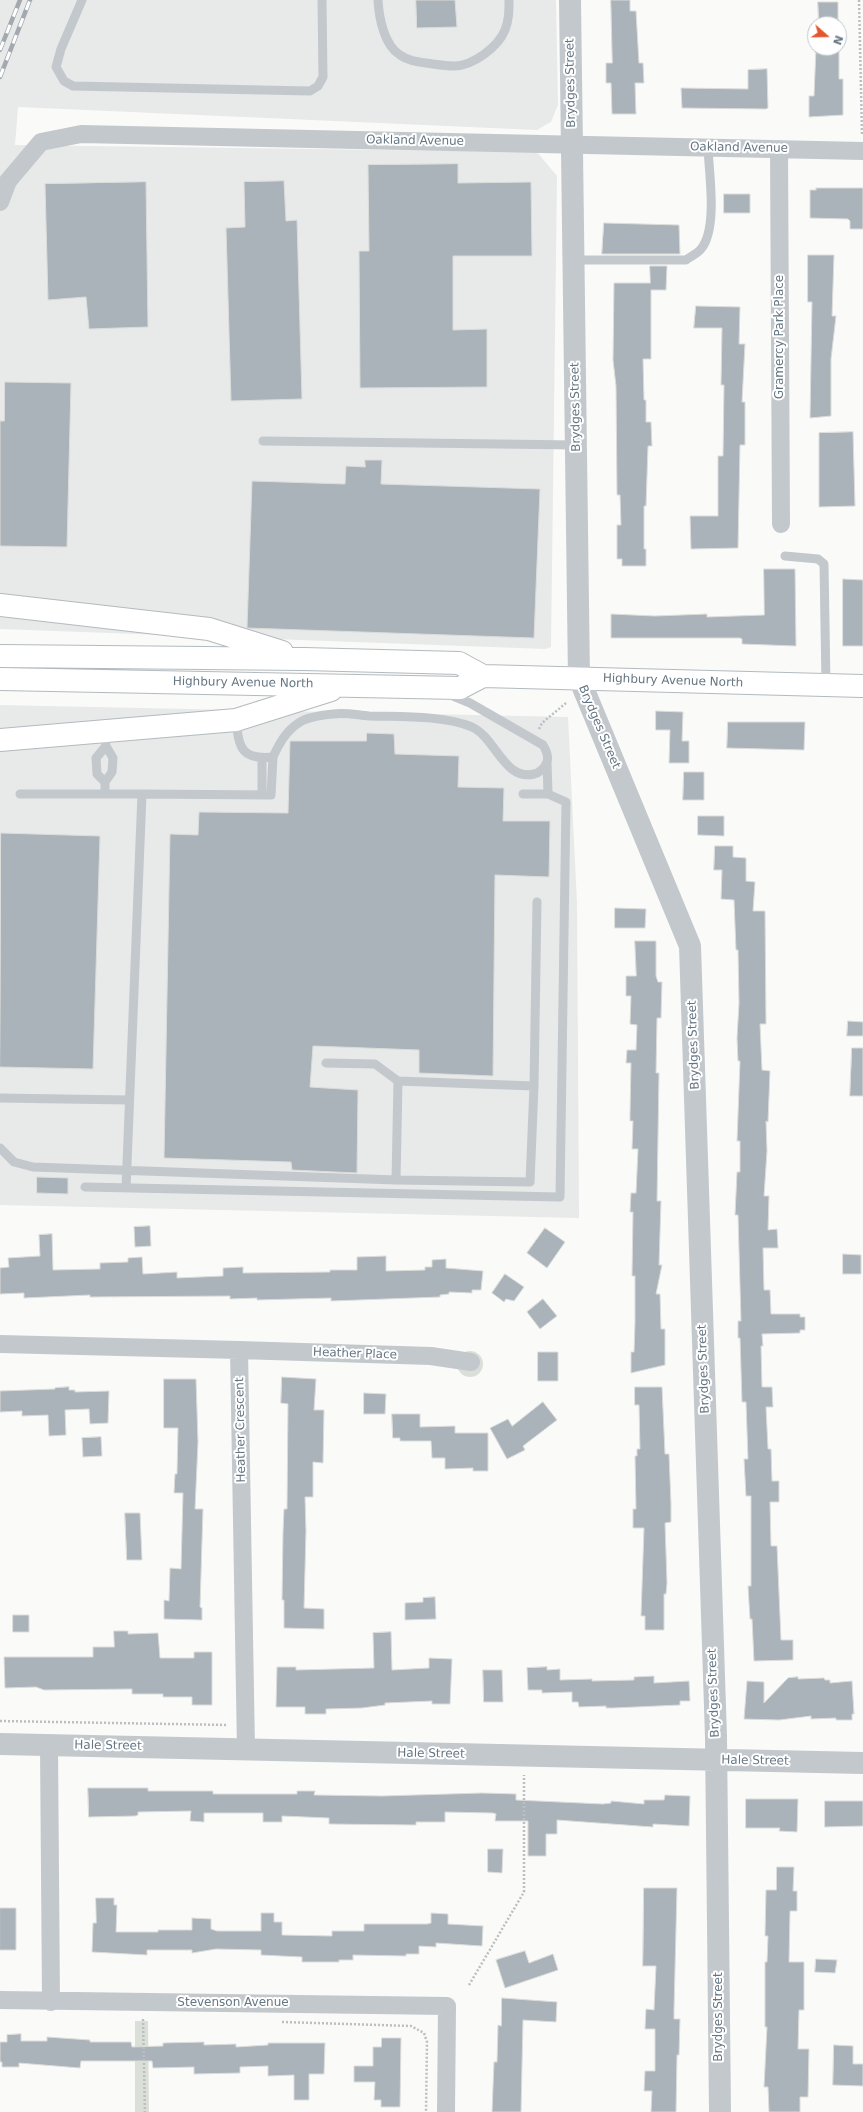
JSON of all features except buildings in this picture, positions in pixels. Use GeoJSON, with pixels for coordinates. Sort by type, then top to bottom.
{"type":"FeatureCollection","features":[{"type":"Feature","properties":{"kind":"main road"},"geometry":{"type":"LineString","coordinates":[[0,605],[209,629],[304,659]]}},
{"type":"Feature","properties":{"kind":"main road","name":"Highbury Avenue North"},"geometry":{"type":"LineString","coordinates":[[0,656],[304,659],[459,663],[483,676],[863,686]]}},
{"type":"Feature","properties":{"kind":"main road","name":"Highbury Avenue North"},"geometry":{"type":"LineString","coordinates":[[0,679],[346,684],[460,688],[483,676]]}},
{"type":"Feature","properties":{"kind":"main road"},"geometry":{"type":"LineString","coordinates":[[0,740],[105,738],[236,720],[346,684]]}},
{"type":"Feature","properties":{"kind":"street","name":"Brydges Street"},"geometry":{"type":"LineString","coordinates":[[570,0],[579,678],[690,946],[717,1760],[720,2112]]}},
{"type":"Feature","properties":{"kind":"street","name":"Oakland Avenue"},"geometry":{"type":"LineString","coordinates":[[0,202],[8,181],[41,142],[80,134],[779,149],[859,144]]}},
{"type":"Feature","properties":{"kind":"street","name":"Gramercy Park Place"},"geometry":{"type":"LineString","coordinates":[[779,149],[780,524]]}},
{"type":"Feature","properties":{"kind":"street"},"geometry":{"type":"LineString","coordinates":[[0,1344],[239,1350]]}},
{"type":"Feature","properties":{"kind":"street","name":"Heather Place"},"geometry":{"type":"LineString","coordinates":[[239,1350],[431,1356],[471,1362]]}},
{"type":"Feature","properties":{"kind":"street","name":"Heather Crescent"},"geometry":{"type":"LineString","coordinates":[[239,1350],[246,1749]]}},
{"type":"Feature","properties":{"kind":"street","name":"Hale Street"},"geometry":{"type":"LineString","coordinates":[[0,1744],[863,1764]]}},
{"type":"Feature","properties":{"kind":"street"},"geometry":{"type":"LineString","coordinates":[[49,1745],[51,2002]]}},
{"type":"Feature","properties":{"kind":"street","name":"Stevenson Avenue"},"geometry":{"type":"LineString","coordinates":[[0,2000],[51,2002],[447,2006],[446,2112]]}},
{"type":"Feature","properties":{"kind":"lane"},"geometry":{"type":"LineString","coordinates":[[82,0],[61,49],[56,67],[58,73],[64,81],[73,86],[310,91],[318,86],[323,77],[322,0]]}},
{"type":"Feature","properties":{"kind":"lane"},"geometry":{"type":"LineString","coordinates":[[378,0],[379,16],[389,43],[399,55],[413,62],[455,66],[476,60],[496,44],[504,31],[509,14],[509,0]]}},
{"type":"Feature","properties":{"kind":"lane"},"geometry":{"type":"LineString","coordinates":[[574,260],[686,260],[701,249],[708,231],[711,203],[708,148]]}},
{"type":"Feature","properties":{"kind":"lane"},"geometry":{"type":"LineString","coordinates":[[263,441],[576,445]]}},
{"type":"Feature","properties":{"kind":"lane"},"geometry":{"type":"LineString","coordinates":[[785,556],[818,558],[824,564],[826,685]]}},
{"type":"Feature","properties":{"kind":"lane"},"geometry":{"type":"LineString","coordinates":[[432,687],[470,703],[543,745],[547,753],[546,762],[548,794]]}},
{"type":"Feature","properties":{"kind":"lane"},"geometry":{"type":"LineString","coordinates":[[267,795],[273,757],[286,732],[302,721],[333,714],[431,719],[462,724],[479,731],[512,771],[519,774],[528,775],[538,773],[546,762]]}},
{"type":"Feature","properties":{"kind":"lane"},"geometry":{"type":"LineString","coordinates":[[236,720],[238,742],[243,751],[249,756],[262,758],[273,757]]}},
{"type":"Feature","properties":{"kind":"lane"},"geometry":{"type":"LineString","coordinates":[[105,738],[96,758],[97,774],[105,782]]}},
{"type":"Feature","properties":{"kind":"lane"},"geometry":{"type":"LineString","coordinates":[[105,738],[113,758],[112,772],[105,782],[105,794]]}},
{"type":"Feature","properties":{"kind":"lane"},"geometry":{"type":"LineString","coordinates":[[262,758],[267,795]]}},
{"type":"Feature","properties":{"kind":"lane"},"geometry":{"type":"LineString","coordinates":[[20,794],[267,795]]}},
{"type":"Feature","properties":{"kind":"lane"},"geometry":{"type":"LineString","coordinates":[[126,1188],[128,1170],[128,1100],[142,794]]}},
{"type":"Feature","properties":{"kind":"lane"},"geometry":{"type":"LineString","coordinates":[[85,1187],[560,1197],[566,802],[548,794],[523,794]]}},
{"type":"Feature","properties":{"kind":"lane"},"geometry":{"type":"LineString","coordinates":[[0,1148],[14,1162],[33,1167],[396,1180],[530,1182],[534,1086],[537,902]]}},
{"type":"Feature","properties":{"kind":"lane"},"geometry":{"type":"LineString","coordinates":[[326,1063],[375,1064],[398,1081],[534,1086]]}},
{"type":"Feature","properties":{"kind":"lane"},"geometry":{"type":"LineString","coordinates":[[396,1180],[398,1081]]}},
{"type":"Feature","properties":{"kind":"lane"},"geometry":{"type":"LineString","coordinates":[[0,1098],[128,1100]]}},
{"type":"Feature","properties":{"kind":"path"},"geometry":{"type":"LineString","coordinates":[[859,0],[862,137],[859,144]]}},
{"type":"Feature","properties":{"kind":"path"},"geometry":{"type":"LineString","coordinates":[[537,732],[542,723],[566,703]]}},
{"type":"Feature","properties":{"kind":"path"},"geometry":{"type":"LineString","coordinates":[[0,1721],[228,1726],[228,1718]]}},
{"type":"Feature","properties":{"kind":"path"},"geometry":{"type":"LineString","coordinates":[[469,1985],[524,1892],[524,1775]]}},
{"type":"Feature","properties":{"kind":"path"},"geometry":{"type":"LineString","coordinates":[[145,2112],[142,2019],[151,2019]]}},
{"type":"Feature","properties":{"kind":"path"},"geometry":{"type":"LineString","coordinates":[[277,2022],[411,2026],[424,2033],[427,2042],[426,2112]]}},
{"type":"Feature","properties":{"kind":"shaded area"},"geometry":{"type":"Polygon","coordinates":[[[0,0],[556,0],[558,105],[551,122],[537,130],[18,107],[15,145],[537,152],[557,176],[551,647],[546,649],[0,629],[0,0]]]}},
{"type":"Feature","properties":{"kind":"shaded area"},"geometry":{"type":"Polygon","coordinates":[[[0,705],[568,717],[577,903],[579,1218],[0,1205],[0,705]]]}},
{"type":"Feature","properties":{"kind":"shaded area"},"geometry":{"type":"Polygon","coordinates":[[[470,1351],[479,1355],[483,1364],[479,1373],[470,1377],[461,1373],[457,1364],[461,1355],[470,1351]]]}},
{"type":"Feature","properties":{"kind":"shaded area"},"geometry":{"type":"Polygon","coordinates":[[[135,2021],[148,2021],[149,2112],[135,2112],[135,2021]]]}},
{"type":"Feature","properties":{"kind":"railway"},"geometry":{"type":"LineString","coordinates":[[0,50],[20,0]]}},
{"type":"Feature","properties":{"kind":"railway"},"geometry":{"type":"LineString","coordinates":[[0,77],[30,0]]}}]}
